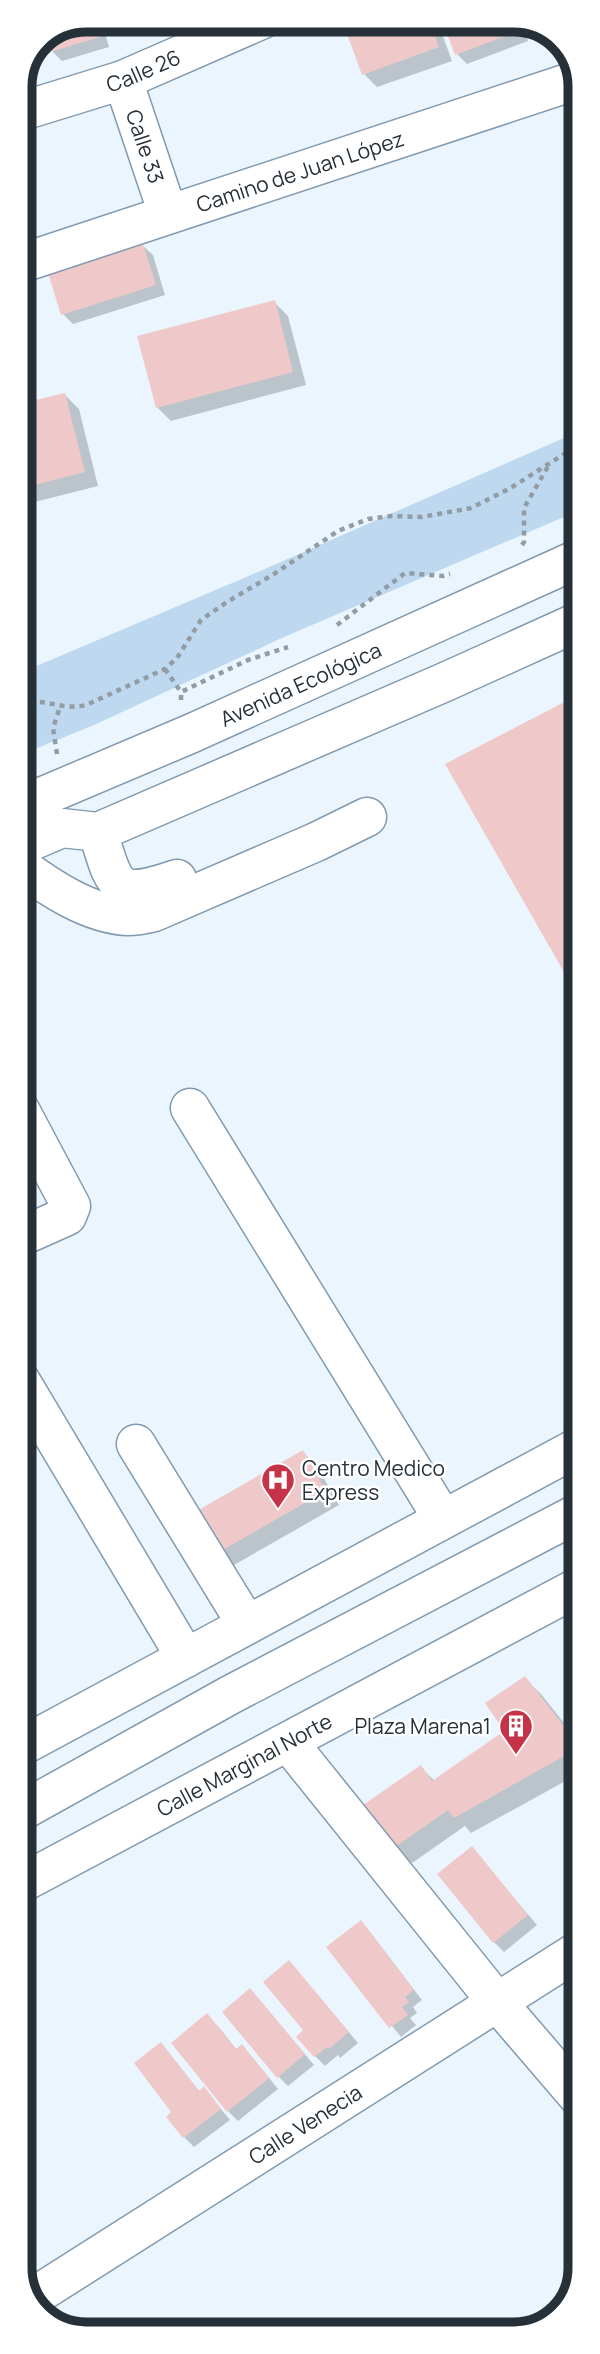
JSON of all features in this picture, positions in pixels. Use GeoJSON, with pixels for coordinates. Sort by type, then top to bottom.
{"type":"FeatureCollection","features":[{"type":"Feature","properties":{"kind":"street","name":"Calle 26"},"geometry":{"type":"LineString","coordinates":[[32,108],[123,80],[233,32]]}},
{"type":"Feature","properties":{"kind":"street","name":"Calle 33"},"geometry":{"type":"LineString","coordinates":[[123,80],[168,214]]}},
{"type":"Feature","properties":{"kind":"street","name":"Camino de Juan López"},"geometry":{"type":"LineString","coordinates":[[32,260],[568,83]]}},
{"type":"Feature","properties":{"kind":"street","name":"Avenida Ecológica"},"geometry":{"type":"LineString","coordinates":[[32,801],[190,734],[568,563]]}},
{"type":"Feature","properties":{"kind":"street"},"geometry":{"type":"LineString","coordinates":[[32,841],[62,828],[98,832],[568,626]]}},
{"type":"Feature","properties":{"kind":"street"},"geometry":{"type":"LineString","coordinates":[[32,875],[87,905],[109,913],[129,916],[154,912],[304,848],[367,817],[350,816],[324,822],[207,868],[142,890],[128,890],[119,883],[107,862],[98,832]]}},
{"type":"Feature","properties":{"kind":"street"},"geometry":{"type":"LineString","coordinates":[[190,1108],[443,1519]]}},
{"type":"Feature","properties":{"kind":"street"},"geometry":{"type":"LineString","coordinates":[[32,1133],[71,1206],[67,1216],[32,1232]]}},
{"type":"Feature","properties":{"kind":"street"},"geometry":{"type":"LineString","coordinates":[[32,1400],[186,1658]]}},
{"type":"Feature","properties":{"kind":"street"},"geometry":{"type":"LineString","coordinates":[[136,1444],[247,1625]]}},
{"type":"Feature","properties":{"kind":"street"},"geometry":{"type":"LineString","coordinates":[[32,1741],[568,1452]]}},
{"type":"Feature","properties":{"kind":"street"},"geometry":{"type":"LineString","coordinates":[[32,1805],[230,1695],[568,1518]]}},
{"type":"Feature","properties":{"kind":"street","name":"Calle Marginal Norte"},"geometry":{"type":"LineString","coordinates":[[32,1878],[568,1592]]}},
{"type":"Feature","properties":{"kind":"street"},"geometry":{"type":"LineString","coordinates":[[288,1742],[497,2002],[568,2085]]}},
{"type":"Feature","properties":{"kind":"street","name":"Calle Venecia"},"geometry":{"type":"LineString","coordinates":[[38,2294],[568,1957]]}},
{"type":"Feature","properties":{"kind":"path"},"geometry":{"type":"LineString","coordinates":[[32,702],[41,701],[60,708],[86,705],[165,669],[177,658],[201,620],[338,531],[368,519],[391,516],[422,517],[471,508],[509,489],[568,452]]}},
{"type":"Feature","properties":{"kind":"path"},"geometry":{"type":"LineString","coordinates":[[519,550],[524,542],[524,508],[550,463]]}},
{"type":"Feature","properties":{"kind":"path"},"geometry":{"type":"LineString","coordinates":[[335,627],[405,573],[443,576],[456,572]]}},
{"type":"Feature","properties":{"kind":"path"},"geometry":{"type":"LineString","coordinates":[[181,692],[248,660],[295,646]]}},
{"type":"Feature","properties":{"kind":"path"},"geometry":{"type":"LineString","coordinates":[[165,669],[181,692],[180,708]]}},
{"type":"Feature","properties":{"kind":"path"},"geometry":{"type":"LineString","coordinates":[[57,757],[53,728],[60,708]]}},
{"type":"Feature","properties":{"kind":"path"},"geometry":{"type":"LineString","coordinates":[[46,760],[57,757],[68,759]]}},
{"type":"Feature","properties":{"kind":"shaded area"},"geometry":{"type":"Polygon","coordinates":[[[568,436],[568,515],[284,637],[94,725],[32,750],[32,668],[568,436]]]}},
{"type":"Feature","properties":{"kind":"building"},"geometry":{"type":"Polygon","coordinates":[[[99,32],[100,37],[50,52],[48,46],[65,36],[99,32]]]}},
{"type":"Feature","properties":{"kind":"building"},"geometry":{"type":"Polygon","coordinates":[[[346,32],[433,32],[439,47],[362,75],[346,32]]]}},
{"type":"Feature","properties":{"kind":"building"},"geometry":{"type":"Polygon","coordinates":[[[446,32],[516,32],[455,55],[446,32]]]}},
{"type":"Feature","properties":{"kind":"building"},"geometry":{"type":"Polygon","coordinates":[[[143,244],[156,285],[61,315],[48,273],[143,244]]]}},
{"type":"Feature","properties":{"kind":"building"},"geometry":{"type":"Polygon","coordinates":[[[275,300],[293,372],[156,408],[137,336],[275,300]]]}},
{"type":"Feature","properties":{"kind":"building"},"geometry":{"type":"Polygon","coordinates":[[[65,393],[85,472],[32,486],[32,401],[65,393]]]}},
{"type":"Feature","properties":{"kind":"building"},"geometry":{"type":"Polygon","coordinates":[[[568,700],[568,979],[445,764],[568,700]]]}},
{"type":"Feature","properties":{"kind":"building"},"geometry":{"type":"Polygon","coordinates":[[[303,1450],[326,1491],[212,1556],[188,1516],[303,1450]]]}},
{"type":"Feature","properties":{"kind":"building","name":"Plaza Marena1"},"geometry":{"type":"Polygon","coordinates":[[[525,1676],[568,1732],[568,1754],[454,1818],[448,1810],[394,1848],[363,1805],[421,1765],[432,1781],[504,1731],[485,1703],[525,1676]]]}},
{"type":"Feature","properties":{"kind":"building"},"geometry":{"type":"Polygon","coordinates":[[[472,1846],[528,1915],[493,1943],[437,1874],[472,1846]]]}},
{"type":"Feature","properties":{"kind":"building"},"geometry":{"type":"Polygon","coordinates":[[[361,1920],[414,1990],[405,1997],[409,2002],[402,2007],[408,2015],[389,2028],[326,1947],[361,1920]]]}},
{"type":"Feature","properties":{"kind":"building"},"geometry":{"type":"Polygon","coordinates":[[[289,1960],[349,2032],[329,2049],[327,2047],[314,2057],[296,2037],[303,2030],[263,1982],[289,1960]]]}},
{"type":"Feature","properties":{"kind":"building"},"geometry":{"type":"Polygon","coordinates":[[[250,1988],[305,2054],[277,2078],[222,2012],[250,1988]]]}},
{"type":"Feature","properties":{"kind":"building"},"geometry":{"type":"Polygon","coordinates":[[[207,2013],[236,2049],[242,2044],[269,2078],[227,2112],[171,2043],[207,2013]]]}},
{"type":"Feature","properties":{"kind":"building"},"geometry":{"type":"Polygon","coordinates":[[[161,2042],[199,2091],[204,2086],[221,2109],[183,2138],[166,2117],[171,2112],[134,2063],[161,2042]]]}},
{"type":"Feature","properties":{"kind":"place","name":"Centro Medico Express"},"geometry":{"type":"Point","coordinates":[278,1510]}},
{"type":"Feature","properties":{"kind":"place","name":"Plaza Marena1"},"geometry":{"type":"Point","coordinates":[516,1756]}}]}
